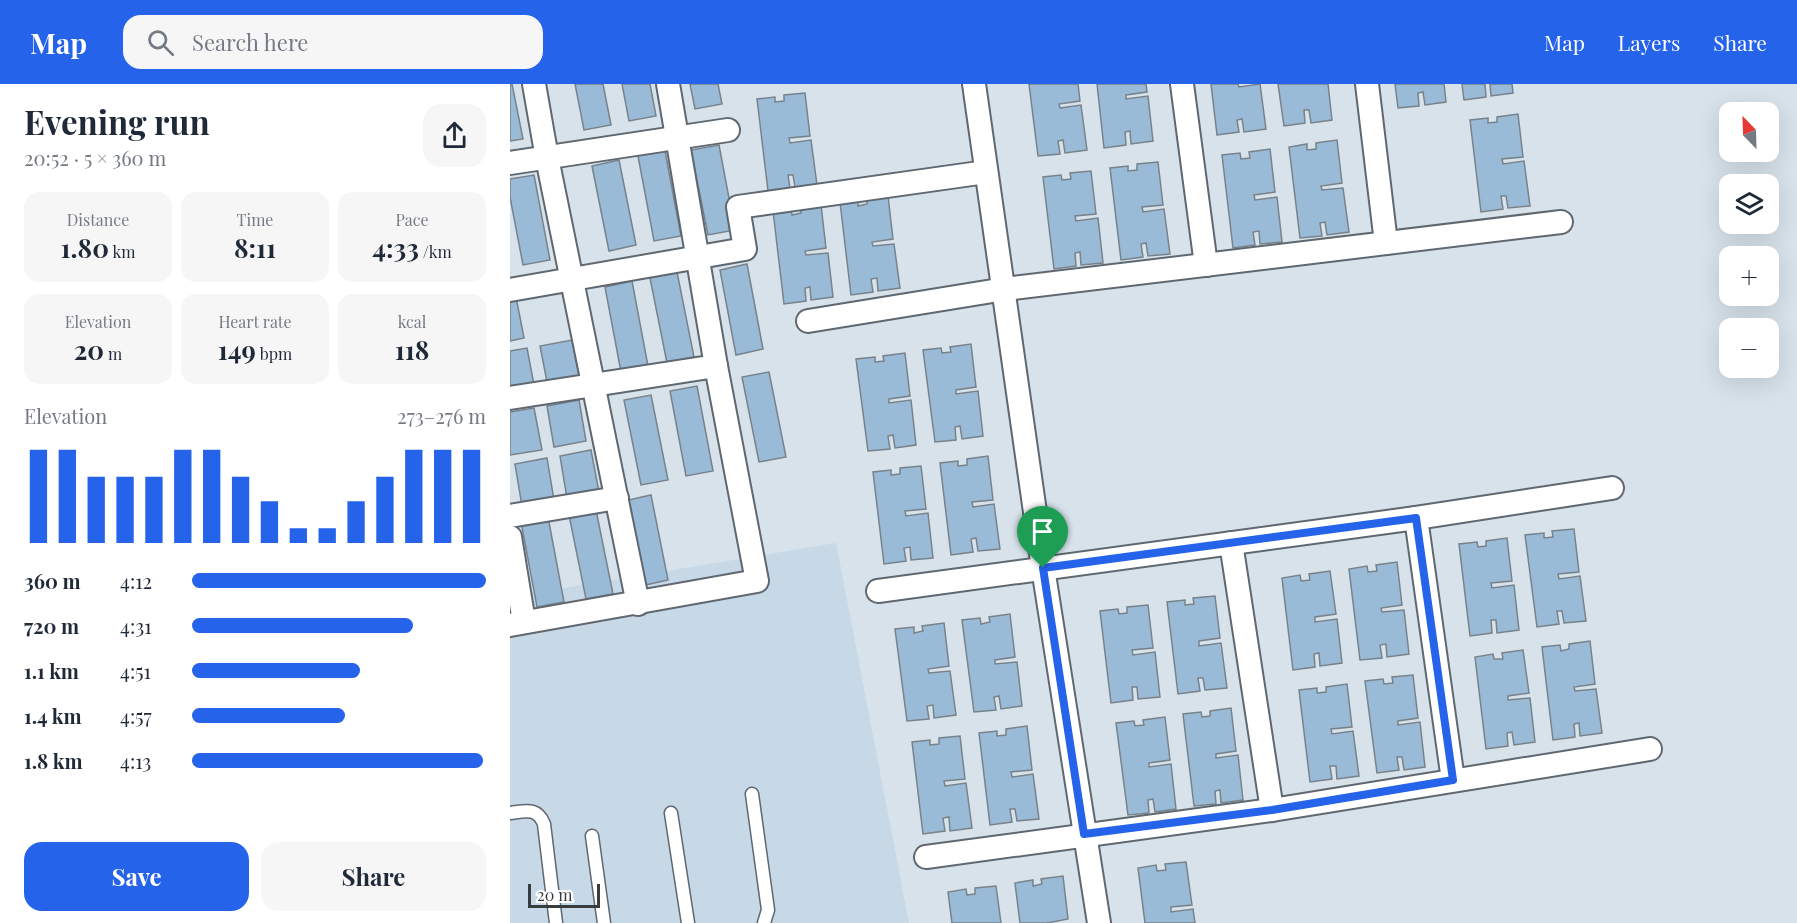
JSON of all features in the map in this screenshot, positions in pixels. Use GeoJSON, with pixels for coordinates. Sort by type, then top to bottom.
{"type":"FeatureCollection","features":[{"type":"Feature","properties":{"kind":"street"},"geometry":{"type":"LineString","coordinates":[[534,84],[546,158],[595,384],[638,604]]}},
{"type":"Feature","properties":{"kind":"street"},"geometry":{"type":"LineString","coordinates":[[510,537],[517,624],[757,581],[716,366],[668,84]]}},
{"type":"Feature","properties":{"kind":"street"},"geometry":{"type":"LineString","coordinates":[[974,84],[1005,288],[1043,568],[1099,923]]}},
{"type":"Feature","properties":{"kind":"street"},"geometry":{"type":"LineString","coordinates":[[1182,84],[1206,265]]}},
{"type":"Feature","properties":{"kind":"street"},"geometry":{"type":"LineString","coordinates":[[1367,84],[1386,243]]}},
{"type":"Feature","properties":{"kind":"street"},"geometry":{"type":"LineString","coordinates":[[510,163],[728,130]]}},
{"type":"Feature","properties":{"kind":"street"},"geometry":{"type":"LineString","coordinates":[[510,290],[745,249],[738,207],[986,172]]}},
{"type":"Feature","properties":{"kind":"street"},"geometry":{"type":"LineString","coordinates":[[808,321],[1005,288],[1561,222]]}},
{"type":"Feature","properties":{"kind":"street"},"geometry":{"type":"LineString","coordinates":[[510,398],[716,366]]}},
{"type":"Feature","properties":{"kind":"street"},"geometry":{"type":"LineString","coordinates":[[878,591],[1416,518],[1612,488]]}},
{"type":"Feature","properties":{"kind":"street"},"geometry":{"type":"LineString","coordinates":[[510,516],[617,498]]}},
{"type":"Feature","properties":{"kind":"street"},"geometry":{"type":"LineString","coordinates":[[1416,518],[1453,780]]}},
{"type":"Feature","properties":{"kind":"street"},"geometry":{"type":"LineString","coordinates":[[1231,543],[1272,810]]}},
{"type":"Feature","properties":{"kind":"street"},"geometry":{"type":"LineString","coordinates":[[926,857],[1272,810],[1650,749]]}},
{"type":"Feature","properties":{"kind":"lane"},"geometry":{"type":"LineString","coordinates":[[752,794],[768,910],[764,923]]}},
{"type":"Feature","properties":{"kind":"lane"},"geometry":{"type":"LineString","coordinates":[[510,813],[532,810],[540,814],[544,824],[556,923]]}},
{"type":"Feature","properties":{"kind":"lane"},"geometry":{"type":"LineString","coordinates":[[671,813],[688,923]]}},
{"type":"Feature","properties":{"kind":"lane"},"geometry":{"type":"LineString","coordinates":[[592,836],[604,923]]}},
{"type":"Feature","properties":{"kind":"shaded area"},"geometry":{"type":"Polygon","coordinates":[[[836,543],[909,923],[510,923],[510,597],[836,543]]]}},
{"type":"Feature","properties":{"kind":"building"},"geometry":{"type":"Polygon","coordinates":[[[510,84],[512,84],[523,139],[510,141],[510,84]]]}},
{"type":"Feature","properties":{"kind":"building"},"geometry":{"type":"Polygon","coordinates":[[[575,84],[603,84],[611,125],[584,130],[575,84]]]}},
{"type":"Feature","properties":{"kind":"building"},"geometry":{"type":"Polygon","coordinates":[[[622,84],[650,84],[656,116],[629,121],[622,84]]]}},
{"type":"Feature","properties":{"kind":"building"},"geometry":{"type":"Polygon","coordinates":[[[690,84],[718,84],[722,104],[695,109],[690,84]]]}},
{"type":"Feature","properties":{"kind":"building"},"geometry":{"type":"Polygon","coordinates":[[[1029,84],[1078,84],[1080,101],[1059,104],[1060,108],[1081,105],[1087,150],[1065,153],[1063,140],[1058,141],[1060,154],[1038,156],[1029,84]]]}},
{"type":"Feature","properties":{"kind":"building"},"geometry":{"type":"Polygon","coordinates":[[[1097,84],[1146,84],[1147,92],[1126,95],[1126,99],[1148,96],[1153,141],[1131,144],[1130,131],[1125,132],[1126,145],[1104,148],[1097,84]]]}},
{"type":"Feature","properties":{"kind":"building"},"geometry":{"type":"Polygon","coordinates":[[[1211,84],[1238,84],[1239,87],[1260,84],[1266,129],[1244,132],[1242,119],[1237,120],[1239,132],[1217,135],[1211,84]]]}},
{"type":"Feature","properties":{"kind":"building"},"geometry":{"type":"Polygon","coordinates":[[[1278,84],[1328,84],[1332,120],[1311,123],[1309,110],[1304,110],[1305,123],[1284,126],[1278,84]]]}},
{"type":"Feature","properties":{"kind":"building"},"geometry":{"type":"Polygon","coordinates":[[[1395,84],[1444,84],[1446,102],[1425,105],[1423,92],[1418,93],[1419,106],[1398,108],[1395,84]]]}},
{"type":"Feature","properties":{"kind":"building"},"geometry":{"type":"Polygon","coordinates":[[[1462,84],[1485,84],[1486,97],[1464,100],[1462,84]]]}},
{"type":"Feature","properties":{"kind":"building"},"geometry":{"type":"Polygon","coordinates":[[[1490,84],[1512,84],[1513,93],[1491,96],[1490,84]]]}},
{"type":"Feature","properties":{"kind":"building"},"geometry":{"type":"Polygon","coordinates":[[[805,93],[810,136],[789,138],[790,143],[811,140],[817,185],[795,187],[793,175],[788,175],[790,188],[768,191],[757,99],[775,97],[775,102],[784,101],[784,95],[805,93]]]}},
{"type":"Feature","properties":{"kind":"building"},"geometry":{"type":"Polygon","coordinates":[[[1518,114],[1523,157],[1502,159],[1503,164],[1524,161],[1530,206],[1508,208],[1506,196],[1501,196],[1503,209],[1481,212],[1470,120],[1488,118],[1488,123],[1497,122],[1497,117],[1518,114]]]}},
{"type":"Feature","properties":{"kind":"building"},"geometry":{"type":"Polygon","coordinates":[[[1337,140],[1342,183],[1321,186],[1322,190],[1343,188],[1349,232],[1327,235],[1325,222],[1320,223],[1322,236],[1300,238],[1289,147],[1307,144],[1307,150],[1316,149],[1316,143],[1337,140]]]}},
{"type":"Feature","properties":{"kind":"building"},"geometry":{"type":"Polygon","coordinates":[[[719,145],[735,230],[708,235],[691,150],[719,145]]]}},
{"type":"Feature","properties":{"kind":"building"},"geometry":{"type":"Polygon","coordinates":[[[1270,149],[1275,192],[1254,195],[1255,200],[1277,197],[1282,242],[1260,244],[1259,231],[1253,232],[1255,245],[1233,248],[1222,155],[1240,153],[1241,159],[1250,158],[1249,152],[1270,149]]]}},
{"type":"Feature","properties":{"kind":"building"},"geometry":{"type":"Polygon","coordinates":[[[665,151],[681,236],[654,241],[638,156],[665,151]]]}},
{"type":"Feature","properties":{"kind":"building"},"geometry":{"type":"Polygon","coordinates":[[[619,160],[636,245],[609,251],[592,166],[619,160]]]}},
{"type":"Feature","properties":{"kind":"building"},"geometry":{"type":"Polygon","coordinates":[[[1158,162],[1163,205],[1142,207],[1143,212],[1164,209],[1170,254],[1148,256],[1146,243],[1141,244],[1143,257],[1121,260],[1110,168],[1128,166],[1128,171],[1137,170],[1137,164],[1158,162]]]}},
{"type":"Feature","properties":{"kind":"building"},"geometry":{"type":"Polygon","coordinates":[[[1091,171],[1096,214],[1075,216],[1076,221],[1098,218],[1103,263],[1081,265],[1080,252],[1075,253],[1076,266],[1054,269],[1043,177],[1061,175],[1062,180],[1071,179],[1070,173],[1091,171]]]}},
{"type":"Feature","properties":{"kind":"building"},"geometry":{"type":"Polygon","coordinates":[[[534,175],[550,260],[523,265],[510,197],[510,179],[534,175]]]}},
{"type":"Feature","properties":{"kind":"building"},"geometry":{"type":"Polygon","coordinates":[[[888,196],[893,239],[872,242],[873,246],[894,244],[900,288],[878,291],[877,278],[871,279],[873,292],[851,295],[840,202],[858,200],[858,206],[867,204],[867,199],[888,196]]]}},
{"type":"Feature","properties":{"kind":"building"},"geometry":{"type":"Polygon","coordinates":[[[821,205],[826,248],[805,251],[806,255],[828,253],[833,297],[811,300],[810,287],[805,288],[806,301],[784,304],[773,211],[791,209],[792,215],[801,213],[800,208],[821,205]]]}},
{"type":"Feature","properties":{"kind":"building"},"geometry":{"type":"Polygon","coordinates":[[[747,264],[763,349],[736,355],[720,270],[747,264]]]}},
{"type":"Feature","properties":{"kind":"building"},"geometry":{"type":"Polygon","coordinates":[[[677,272],[694,357],[667,363],[650,278],[677,272]]]}},
{"type":"Feature","properties":{"kind":"building"},"geometry":{"type":"Polygon","coordinates":[[[632,281],[648,366],[621,372],[605,287],[632,281]]]}},
{"type":"Feature","properties":{"kind":"building"},"geometry":{"type":"Polygon","coordinates":[[[516,297],[524,338],[510,341],[510,298],[516,297]]]}},
{"type":"Feature","properties":{"kind":"building"},"geometry":{"type":"Polygon","coordinates":[[[572,340],[580,381],[548,387],[540,346],[572,340]]]}},
{"type":"Feature","properties":{"kind":"building"},"geometry":{"type":"Polygon","coordinates":[[[971,344],[976,387],[956,390],[956,394],[978,391],[983,436],[962,439],[960,426],[955,427],[956,440],[935,442],[923,350],[941,348],[942,353],[951,352],[950,347],[971,344]]]}},
{"type":"Feature","properties":{"kind":"building"},"geometry":{"type":"Polygon","coordinates":[[[527,348],[535,390],[510,394],[510,351],[527,348]]]}},
{"type":"Feature","properties":{"kind":"building"},"geometry":{"type":"Polygon","coordinates":[[[905,353],[910,396],[889,399],[889,403],[911,400],[916,445],[895,448],[893,435],[888,436],[890,449],[868,451],[856,359],[875,357],[875,362],[884,361],[883,356],[905,353]]]}},
{"type":"Feature","properties":{"kind":"building"},"geometry":{"type":"Polygon","coordinates":[[[769,372],[786,457],[759,462],[742,377],[769,372]]]}},
{"type":"Feature","properties":{"kind":"building"},"geometry":{"type":"Polygon","coordinates":[[[697,386],[713,471],[686,476],[670,391],[697,386]]]}},
{"type":"Feature","properties":{"kind":"building"},"geometry":{"type":"Polygon","coordinates":[[[651,395],[668,480],[641,485],[624,400],[651,395]]]}},
{"type":"Feature","properties":{"kind":"building"},"geometry":{"type":"Polygon","coordinates":[[[579,400],[586,441],[554,447],[547,406],[579,400]]]}},
{"type":"Feature","properties":{"kind":"building"},"geometry":{"type":"Polygon","coordinates":[[[534,408],[542,450],[510,455],[510,412],[534,408]]]}},
{"type":"Feature","properties":{"kind":"building"},"geometry":{"type":"Polygon","coordinates":[[[591,450],[599,492],[567,498],[560,456],[591,450]]]}},
{"type":"Feature","properties":{"kind":"building"},"geometry":{"type":"Polygon","coordinates":[[[988,456],[993,500],[972,502],[973,507],[994,504],[1000,549],[978,551],[976,538],[971,539],[973,552],[951,555],[940,463],[958,461],[958,466],[967,465],[967,459],[988,456]]]}},
{"type":"Feature","properties":{"kind":"building"},"geometry":{"type":"Polygon","coordinates":[[[547,458],[554,500],[522,506],[515,464],[547,458]]]}},
{"type":"Feature","properties":{"kind":"building"},"geometry":{"type":"Polygon","coordinates":[[[921,466],[926,509],[905,511],[906,516],[928,513],[933,558],[911,560],[910,547],[904,548],[906,561],[884,564],[873,472],[891,470],[891,475],[900,474],[900,468],[921,466]]]}},
{"type":"Feature","properties":{"kind":"building"},"geometry":{"type":"Polygon","coordinates":[[[651,495],[668,580],[641,586],[624,501],[651,495]]]}},
{"type":"Feature","properties":{"kind":"building"},"geometry":{"type":"Polygon","coordinates":[[[596,510],[613,594],[586,599],[569,515],[596,510]]]}},
{"type":"Feature","properties":{"kind":"building"},"geometry":{"type":"Polygon","coordinates":[[[548,517],[564,602],[537,607],[521,522],[548,517]]]}},
{"type":"Feature","properties":{"kind":"building"},"geometry":{"type":"Polygon","coordinates":[[[1574,529],[1579,572],[1558,574],[1559,579],[1580,576],[1586,621],[1564,623],[1562,611],[1557,611],[1559,624],[1537,627],[1525,535],[1544,533],[1544,538],[1553,537],[1552,531],[1574,529]]]}},
{"type":"Feature","properties":{"kind":"building"},"geometry":{"type":"Polygon","coordinates":[[[1507,538],[1512,581],[1491,583],[1492,588],[1514,585],[1519,630],[1497,633],[1496,620],[1491,620],[1492,633],[1470,636],[1459,544],[1477,542],[1478,547],[1486,546],[1486,541],[1507,538]]]}},
{"type":"Feature","properties":{"kind":"building"},"geometry":{"type":"Polygon","coordinates":[[[1397,562],[1402,605],[1381,608],[1382,612],[1404,610],[1409,654],[1387,657],[1386,644],[1380,645],[1382,658],[1360,660],[1349,569],[1367,566],[1368,572],[1377,571],[1376,565],[1397,562]]]}},
{"type":"Feature","properties":{"kind":"building"},"geometry":{"type":"Polygon","coordinates":[[[1330,571],[1336,614],[1315,617],[1315,622],[1337,619],[1342,663],[1320,666],[1319,653],[1314,654],[1315,667],[1293,670],[1282,578],[1300,575],[1301,581],[1310,580],[1309,574],[1330,571]]]}},
{"type":"Feature","properties":{"kind":"building"},"geometry":{"type":"Polygon","coordinates":[[[1215,596],[1220,638],[1199,641],[1199,646],[1221,643],[1227,688],[1205,690],[1203,678],[1198,678],[1200,691],[1178,694],[1167,602],[1185,600],[1185,605],[1194,604],[1193,598],[1215,596]]]}},
{"type":"Feature","properties":{"kind":"building"},"geometry":{"type":"Polygon","coordinates":[[[1148,605],[1153,648],[1132,650],[1133,655],[1155,652],[1160,697],[1138,699],[1137,687],[1132,687],[1133,700],[1111,703],[1100,611],[1118,609],[1119,614],[1127,613],[1127,607],[1148,605]]]}},
{"type":"Feature","properties":{"kind":"building"},"geometry":{"type":"Polygon","coordinates":[[[1010,614],[1015,657],[995,660],[995,664],[1017,662],[1022,706],[1001,709],[999,696],[994,697],[996,710],[974,712],[962,620],[980,618],[981,624],[990,622],[989,617],[1010,614]]]}},
{"type":"Feature","properties":{"kind":"building"},"geometry":{"type":"Polygon","coordinates":[[[944,623],[949,666],[928,669],[929,673],[950,671],[956,715],[934,718],[933,705],[927,706],[929,719],[907,721],[895,629],[914,627],[914,633],[923,631],[922,626],[944,623]]]}},
{"type":"Feature","properties":{"kind":"building"},"geometry":{"type":"Polygon","coordinates":[[[1590,641],[1595,684],[1574,687],[1575,691],[1596,689],[1602,733],[1580,736],[1579,723],[1574,724],[1575,737],[1553,740],[1542,647],[1560,645],[1561,651],[1569,649],[1569,644],[1590,641]]]}},
{"type":"Feature","properties":{"kind":"building"},"geometry":{"type":"Polygon","coordinates":[[[1523,650],[1529,693],[1508,696],[1508,700],[1530,698],[1535,742],[1514,745],[1512,732],[1507,733],[1508,746],[1486,749],[1475,657],[1493,654],[1494,659],[1503,659],[1502,653],[1523,650]]]}},
{"type":"Feature","properties":{"kind":"building"},"geometry":{"type":"Polygon","coordinates":[[[1413,675],[1418,718],[1398,721],[1398,725],[1420,722],[1425,767],[1404,770],[1402,757],[1397,757],[1399,770],[1377,773],[1365,681],[1383,679],[1384,684],[1393,683],[1392,677],[1413,675]]]}},
{"type":"Feature","properties":{"kind":"building"},"geometry":{"type":"Polygon","coordinates":[[[1347,684],[1352,727],[1331,729],[1332,734],[1353,731],[1359,776],[1337,779],[1336,766],[1330,766],[1332,779],[1310,782],[1299,690],[1317,688],[1317,693],[1326,692],[1326,687],[1347,684]]]}},
{"type":"Feature","properties":{"kind":"building"},"geometry":{"type":"Polygon","coordinates":[[[1231,708],[1236,751],[1216,754],[1216,758],[1238,755],[1243,800],[1221,803],[1220,790],[1215,791],[1216,804],[1194,806],[1183,714],[1201,712],[1202,717],[1210,716],[1210,711],[1231,708]]]}},
{"type":"Feature","properties":{"kind":"building"},"geometry":{"type":"Polygon","coordinates":[[[1165,717],[1170,760],[1149,763],[1149,767],[1171,764],[1176,809],[1155,812],[1153,799],[1148,800],[1149,813],[1128,815],[1116,723],[1134,721],[1135,726],[1144,725],[1143,720],[1165,717]]]}},
{"type":"Feature","properties":{"kind":"building"},"geometry":{"type":"Polygon","coordinates":[[[1027,726],[1032,770],[1011,772],[1012,777],[1033,774],[1039,819],[1017,821],[1015,809],[1010,809],[1012,822],[990,825],[979,733],[997,731],[997,736],[1006,735],[1006,729],[1027,726]]]}},
{"type":"Feature","properties":{"kind":"building"},"geometry":{"type":"Polygon","coordinates":[[[960,736],[965,779],[944,781],[945,786],[966,783],[972,828],[950,831],[949,817],[943,818],[945,831],[923,834],[912,742],[930,740],[930,745],[939,744],[939,738],[960,736]]]}},
{"type":"Feature","properties":{"kind":"building"},"geometry":{"type":"Polygon","coordinates":[[[1186,862],[1192,905],[1171,907],[1171,912],[1193,909],[1195,923],[1145,923],[1138,868],[1156,865],[1157,871],[1166,870],[1165,864],[1186,862]]]}},
{"type":"Feature","properties":{"kind":"building"},"geometry":{"type":"Polygon","coordinates":[[[1063,876],[1068,919],[1047,923],[1020,923],[1015,883],[1033,880],[1033,886],[1042,884],[1041,879],[1063,876]]]}},
{"type":"Feature","properties":{"kind":"building"},"geometry":{"type":"Polygon","coordinates":[[[996,886],[1001,923],[952,923],[948,892],[966,889],[967,895],[975,894],[975,888],[996,886]]]}},
{"type":"Feature","properties":{"kind":"route"},"geometry":{"type":"LineString","coordinates":[[1416,518],[1453,780],[1272,810],[1084,834],[1043,568],[1416,518]]}}]}
